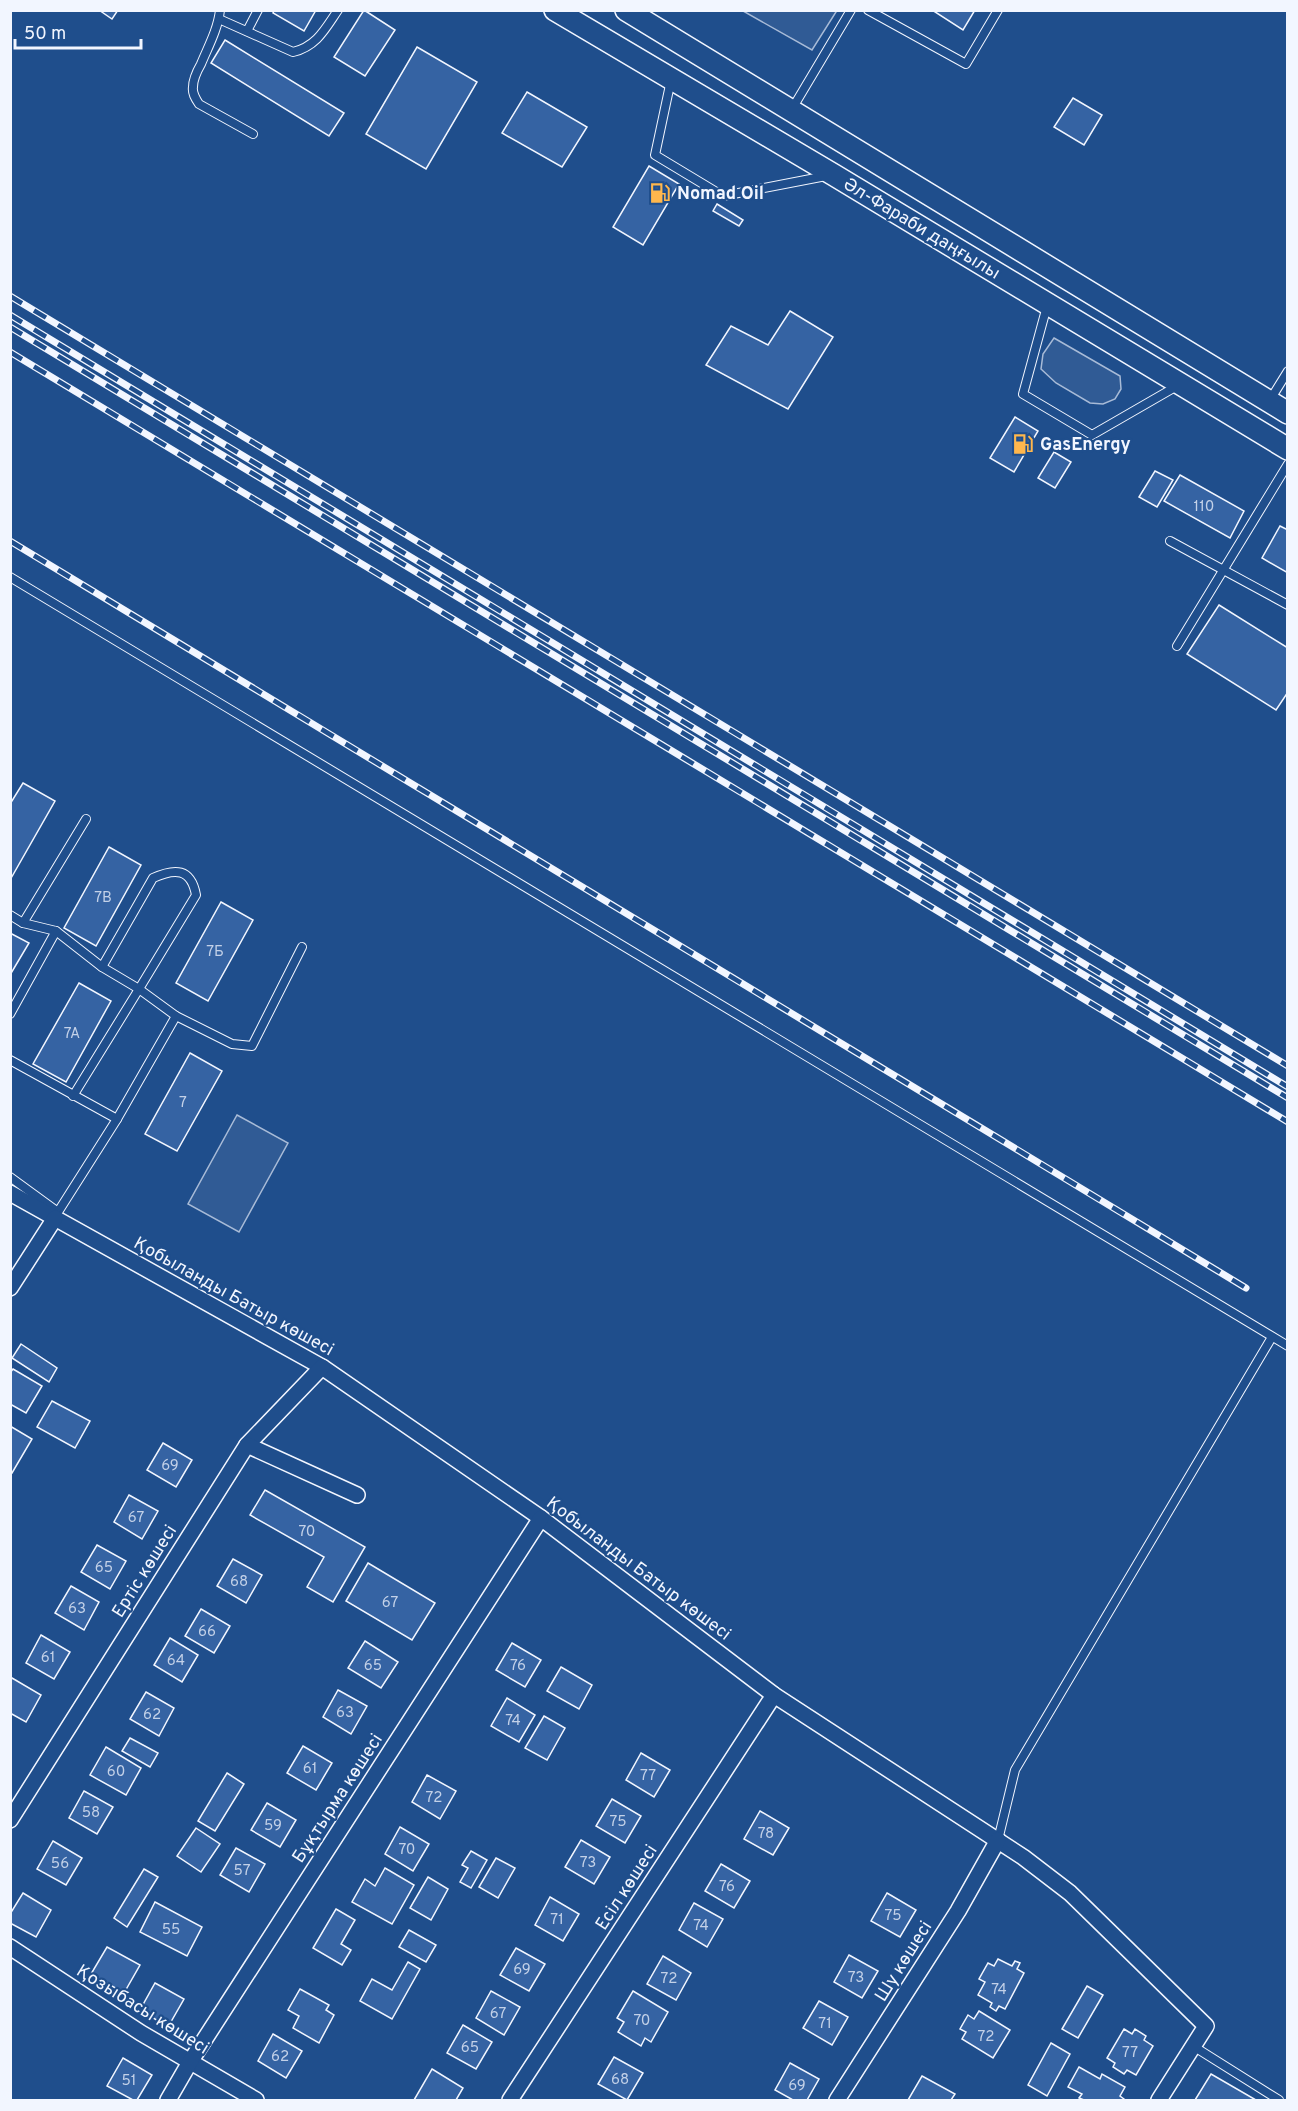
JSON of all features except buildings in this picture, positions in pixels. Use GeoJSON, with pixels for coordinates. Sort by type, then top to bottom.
{"type":"FeatureCollection","features":[{"type":"Feature","properties":{"kind":"main road","name":"Әл-Фараби даңғылы"},"geometry":{"type":"LineString","coordinates":[[555,10],[834,175],[1287,449]]}},
{"type":"Feature","properties":{"kind":"main road","name":"Әл-Фараби даңғылы"},"geometry":{"type":"LineString","coordinates":[[626,10],[1287,413]]}},
{"type":"Feature","properties":{"kind":"street","name":"Қобыланды Батыр көшесі"},"geometry":{"type":"LineString","coordinates":[[10,1193],[57,1215],[322,1367],[541,1518],[774,1695],[998,1840],[1070,1893],[1206,2026],[1193,2046]]}},
{"type":"Feature","properties":{"kind":"street"},"geometry":{"type":"LineString","coordinates":[[10,1288],[57,1215]]}},
{"type":"Feature","properties":{"kind":"street","name":"Ертіс көшесі"},"geometry":{"type":"LineString","coordinates":[[10,1820],[247,1445],[322,1367]]}},
{"type":"Feature","properties":{"kind":"street"},"geometry":{"type":"LineString","coordinates":[[247,1445],[357,1495]]}},
{"type":"Feature","properties":{"kind":"street","name":"Бұқтырма көшесі"},"geometry":{"type":"LineString","coordinates":[[168,2100],[190,2062],[541,1518]]}},
{"type":"Feature","properties":{"kind":"street","name":"Есіл көшесі"},"geometry":{"type":"LineString","coordinates":[[510,2100],[774,1695]]}},
{"type":"Feature","properties":{"kind":"street","name":"Шу көшесі"},"geometry":{"type":"LineString","coordinates":[[837,2100],[958,1911],[998,1840]]}},
{"type":"Feature","properties":{"kind":"street","name":"Қозыбасы көшесі"},"geometry":{"type":"LineString","coordinates":[[10,1947],[141,2033],[256,2100]]}},
{"type":"Feature","properties":{"kind":"street"},"geometry":{"type":"LineString","coordinates":[[1159,2100],[1193,2046]]}},
{"type":"Feature","properties":{"kind":"lane"},"geometry":{"type":"LineString","coordinates":[[247,31],[258,10]]}},
{"type":"Feature","properties":{"kind":"lane"},"geometry":{"type":"LineString","coordinates":[[253,134],[199,104],[194,98],[192,89],[194,80],[219,15],[293,52],[306,49],[317,41],[338,10]]}},
{"type":"Feature","properties":{"kind":"lane"},"geometry":{"type":"LineString","coordinates":[[791,111],[851,10]]}},
{"type":"Feature","properties":{"kind":"lane"},"geometry":{"type":"LineString","coordinates":[[868,10],[966,64],[998,10]]}},
{"type":"Feature","properties":{"kind":"lane"},"geometry":{"type":"LineString","coordinates":[[672,79],[655,155],[723,196],[834,175]]}},
{"type":"Feature","properties":{"kind":"lane"},"geometry":{"type":"LineString","coordinates":[[1048,304],[1023,394],[1092,435],[1180,384]]}},
{"type":"Feature","properties":{"kind":"lane"},"geometry":{"type":"LineString","coordinates":[[1269,402],[1287,371]]}},
{"type":"Feature","properties":{"kind":"lane"},"geometry":{"type":"LineString","coordinates":[[1177,646],[1287,464]]}},
{"type":"Feature","properties":{"kind":"lane"},"geometry":{"type":"LineString","coordinates":[[1170,542],[1287,605]]}},
{"type":"Feature","properties":{"kind":"lane"},"geometry":{"type":"LineString","coordinates":[[10,577],[1287,1346]]}},
{"type":"Feature","properties":{"kind":"lane"},"geometry":{"type":"LineString","coordinates":[[23,923],[86,819]]}},
{"type":"Feature","properties":{"kind":"lane"},"geometry":{"type":"LineString","coordinates":[[74,1096],[196,895],[194,883],[186,875],[177,871],[167,872],[153,878],[102,967]]}},
{"type":"Feature","properties":{"kind":"lane"},"geometry":{"type":"LineString","coordinates":[[10,915],[23,923],[57,931],[102,967],[139,989],[176,1016],[232,1044],[252,1046],[302,947]]}},
{"type":"Feature","properties":{"kind":"lane"},"geometry":{"type":"LineString","coordinates":[[10,1014],[57,931]]}},
{"type":"Feature","properties":{"kind":"lane"},"geometry":{"type":"LineString","coordinates":[[10,1177],[57,1215],[117,1119],[176,1016]]}},
{"type":"Feature","properties":{"kind":"lane"},"geometry":{"type":"LineString","coordinates":[[10,1060],[117,1119]]}},
{"type":"Feature","properties":{"kind":"lane"},"geometry":{"type":"LineString","coordinates":[[998,1840],[1015,1770],[1272,1337]]}},
{"type":"Feature","properties":{"kind":"lane"},"geometry":{"type":"LineString","coordinates":[[1193,2046],[1279,2100]]}},
{"type":"Feature","properties":{"kind":"shaded area"},"geometry":{"type":"Polygon","coordinates":[[[833,10],[836,12],[812,50],[743,11],[833,10]]]}},
{"type":"Feature","properties":{"kind":"shaded area"},"geometry":{"type":"Polygon","coordinates":[[[1054,338],[1120,376],[1121,389],[1115,399],[1103,404],[1090,403],[1056,383],[1041,369],[1043,354],[1054,338]]]}},
{"type":"Feature","properties":{"kind":"shaded area"},"geometry":{"type":"Polygon","coordinates":[[[237,1115],[288,1143],[239,1232],[188,1204],[237,1115]]]}},
{"type":"Feature","properties":{"kind":"railway"},"geometry":{"type":"LineString","coordinates":[[10,296],[1288,1066]]}},
{"type":"Feature","properties":{"kind":"railway"},"geometry":{"type":"LineString","coordinates":[[10,315],[1288,1087]]}},
{"type":"Feature","properties":{"kind":"railway"},"geometry":{"type":"LineString","coordinates":[[10,327],[1288,1098]]}},
{"type":"Feature","properties":{"kind":"railway"},"geometry":{"type":"LineString","coordinates":[[10,352],[1288,1122]]}},
{"type":"Feature","properties":{"kind":"railway"},"geometry":{"type":"LineString","coordinates":[[10,541],[1246,1288]]}},
{"type":"Feature","properties":{"kind":"place","name":"Nomad Oil"},"geometry":{"type":"Point","coordinates":[660,193]}},
{"type":"Feature","properties":{"kind":"place","name":"GasEnergy"},"geometry":{"type":"Point","coordinates":[1023,444]}}]}
